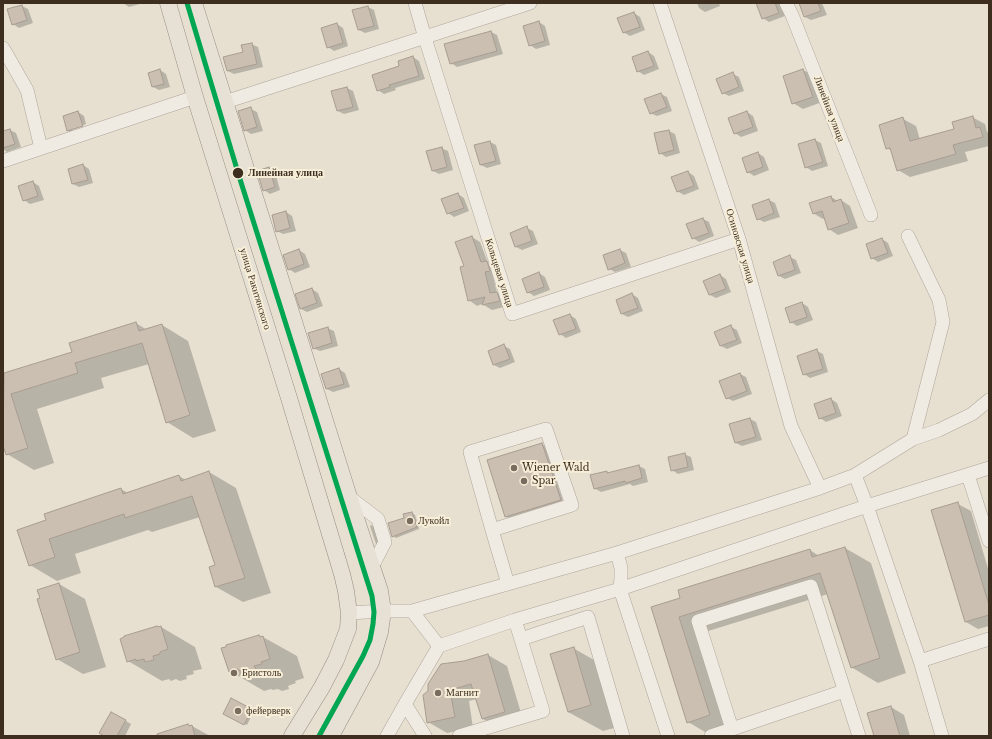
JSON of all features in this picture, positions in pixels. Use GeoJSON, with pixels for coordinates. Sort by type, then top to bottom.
{"type":"FeatureCollection","features":[{"type":"Feature","properties":{"kind":"main road","name":"улица Ракитянского"},"geometry":{"type":"LineString","coordinates":[[168,3],[289,398],[346,591],[349,613],[348,629],[336,660],[322,687],[292,736]]}},
{"type":"Feature","properties":{"kind":"main road"},"geometry":{"type":"LineString","coordinates":[[194,3],[349,497],[380,591],[383,611],[380,632],[371,662],[331,736]]}},
{"type":"Feature","properties":{"kind":"street","name":"Кольцевая улица"},"geometry":{"type":"LineString","coordinates":[[415,3],[512,314],[739,239]]}},
{"type":"Feature","properties":{"kind":"street"},"geometry":{"type":"LineString","coordinates":[[225,102],[530,3]]}},
{"type":"Feature","properties":{"kind":"street","name":"Осиновская улица"},"geometry":{"type":"LineString","coordinates":[[660,3],[739,239],[792,426],[820,488]]}},
{"type":"Feature","properties":{"kind":"street","name":"Линейная улица"},"geometry":{"type":"LineString","coordinates":[[786,3],[871,215]]}},
{"type":"Feature","properties":{"kind":"street"},"geometry":{"type":"LineString","coordinates":[[3,48],[27,90],[41,148]]}},
{"type":"Feature","properties":{"kind":"street"},"geometry":{"type":"LineString","coordinates":[[3,161],[196,97]]}},
{"type":"Feature","properties":{"kind":"street"},"geometry":{"type":"LineString","coordinates":[[908,236],[939,300],[943,322],[913,439]]}},
{"type":"Feature","properties":{"kind":"street"},"geometry":{"type":"LineString","coordinates":[[349,613],[412,611],[617,553],[820,488],[855,475],[913,439],[939,430],[972,414],[989,400]]}},
{"type":"Feature","properties":{"kind":"street"},"geometry":{"type":"LineString","coordinates":[[492,530],[572,505],[546,429],[470,452],[492,530],[508,584]]}},
{"type":"Feature","properties":{"kind":"street"},"geometry":{"type":"LineString","coordinates":[[387,736],[439,646],[515,620],[620,589],[867,506],[989,468]]}},
{"type":"Feature","properties":{"kind":"street"},"geometry":{"type":"LineString","coordinates":[[855,475],[920,661],[942,736]]}},
{"type":"Feature","properties":{"kind":"street"},"geometry":{"type":"LineString","coordinates":[[968,475],[989,541]]}},
{"type":"Feature","properties":{"kind":"street"},"geometry":{"type":"LineString","coordinates":[[617,553],[621,568],[620,589],[668,736]]}},
{"type":"Feature","properties":{"kind":"street"},"geometry":{"type":"LineString","coordinates":[[732,729],[698,621],[812,586],[858,736]]}},
{"type":"Feature","properties":{"kind":"street"},"geometry":{"type":"LineString","coordinates":[[412,611],[439,646]]}},
{"type":"Feature","properties":{"kind":"street"},"geometry":{"type":"LineString","coordinates":[[521,639],[588,617],[623,736]]}},
{"type":"Feature","properties":{"kind":"street"},"geometry":{"type":"LineString","coordinates":[[459,736],[479,733],[543,711],[515,620]]}},
{"type":"Feature","properties":{"kind":"street"},"geometry":{"type":"LineString","coordinates":[[920,661],[989,639]]}},
{"type":"Feature","properties":{"kind":"street"},"geometry":{"type":"LineString","coordinates":[[711,736],[844,691]]}},
{"type":"Feature","properties":{"kind":"street"},"geometry":{"type":"LineString","coordinates":[[405,704],[425,736]]}},
{"type":"Feature","properties":{"kind":"building"},"geometry":{"type":"Polygon","coordinates":[[[756,3],[775,3],[779,13],[762,19],[756,3]]]}},
{"type":"Feature","properties":{"kind":"building"},"geometry":{"type":"Polygon","coordinates":[[[799,3],[818,3],[821,11],[804,17],[799,3]]]}},
{"type":"Feature","properties":{"kind":"building"},"geometry":{"type":"Polygon","coordinates":[[[22,5],[27,20],[12,25],[7,9],[22,5]]]}},
{"type":"Feature","properties":{"kind":"building"},"geometry":{"type":"Polygon","coordinates":[[[368,6],[374,26],[358,30],[352,10],[368,6]]]}},
{"type":"Feature","properties":{"kind":"building"},"geometry":{"type":"Polygon","coordinates":[[[634,12],[640,27],[623,33],[617,18],[634,12]]]}},
{"type":"Feature","properties":{"kind":"building"},"geometry":{"type":"Polygon","coordinates":[[[539,21],[545,41],[529,46],[523,26],[539,21]]]}},
{"type":"Feature","properties":{"kind":"building"},"geometry":{"type":"Polygon","coordinates":[[[337,23],[343,43],[327,48],[321,28],[337,23]]]}},
{"type":"Feature","properties":{"kind":"building"},"geometry":{"type":"Polygon","coordinates":[[[491,31],[497,51],[450,64],[444,44],[491,31]]]}},
{"type":"Feature","properties":{"kind":"building"},"geometry":{"type":"Polygon","coordinates":[[[252,43],[257,64],[227,71],[223,57],[243,52],[241,45],[252,43]]]}},
{"type":"Feature","properties":{"kind":"building"},"geometry":{"type":"Polygon","coordinates":[[[648,51],[654,66],[637,72],[632,57],[648,51]]]}},
{"type":"Feature","properties":{"kind":"building"},"geometry":{"type":"Polygon","coordinates":[[[413,56],[419,76],[389,85],[390,87],[377,91],[372,75],[399,66],[398,61],[413,56]]]}},
{"type":"Feature","properties":{"kind":"building"},"geometry":{"type":"Polygon","coordinates":[[[160,69],[164,84],[152,87],[148,73],[160,69]]]}},
{"type":"Feature","properties":{"kind":"building"},"geometry":{"type":"Polygon","coordinates":[[[803,69],[813,97],[792,104],[783,76],[803,69]]]}},
{"type":"Feature","properties":{"kind":"building"},"geometry":{"type":"Polygon","coordinates":[[[733,72],[739,87],[722,94],[716,79],[733,72]]]}},
{"type":"Feature","properties":{"kind":"building"},"geometry":{"type":"Polygon","coordinates":[[[347,87],[353,107],[337,111],[331,91],[347,87]]]}},
{"type":"Feature","properties":{"kind":"building"},"geometry":{"type":"Polygon","coordinates":[[[661,93],[667,107],[650,114],[644,99],[661,93]]]}},
{"type":"Feature","properties":{"kind":"building"},"geometry":{"type":"Polygon","coordinates":[[[251,107],[257,127],[244,131],[238,111],[251,107]]]}},
{"type":"Feature","properties":{"kind":"building"},"geometry":{"type":"Polygon","coordinates":[[[78,111],[83,126],[67,131],[63,116],[78,111]]]}},
{"type":"Feature","properties":{"kind":"building"},"geometry":{"type":"Polygon","coordinates":[[[747,111],[753,127],[734,134],[728,118],[747,111]]]}},
{"type":"Feature","properties":{"kind":"building"},"geometry":{"type":"Polygon","coordinates":[[[973,116],[976,128],[980,127],[983,137],[953,145],[956,154],[897,171],[890,148],[886,149],[879,125],[903,117],[910,141],[954,129],[952,122],[973,116]]]}},
{"type":"Feature","properties":{"kind":"building"},"geometry":{"type":"Polygon","coordinates":[[[10,129],[15,144],[3,148],[3,131],[10,129]]]}},
{"type":"Feature","properties":{"kind":"building"},"geometry":{"type":"Polygon","coordinates":[[[669,130],[674,150],[659,154],[654,133],[669,130]]]}},
{"type":"Feature","properties":{"kind":"building"},"geometry":{"type":"Polygon","coordinates":[[[815,139],[823,162],[805,168],[798,144],[815,139]]]}},
{"type":"Feature","properties":{"kind":"building"},"geometry":{"type":"Polygon","coordinates":[[[490,141],[496,161],[480,165],[474,145],[490,141]]]}},
{"type":"Feature","properties":{"kind":"building"},"geometry":{"type":"Polygon","coordinates":[[[442,147],[447,167],[432,171],[426,151],[442,147]]]}},
{"type":"Feature","properties":{"kind":"building"},"geometry":{"type":"Polygon","coordinates":[[[758,152],[763,167],[747,173],[742,158],[758,152]]]}},
{"type":"Feature","properties":{"kind":"building"},"geometry":{"type":"Polygon","coordinates":[[[83,164],[88,180],[72,184],[68,169],[83,164]]]}},
{"type":"Feature","properties":{"kind":"building"},"geometry":{"type":"Polygon","coordinates":[[[269,167],[275,187],[263,191],[257,171],[269,167]]]}},
{"type":"Feature","properties":{"kind":"building"},"geometry":{"type":"Polygon","coordinates":[[[688,171],[694,186],[677,192],[671,177],[688,171]]]}},
{"type":"Feature","properties":{"kind":"building"},"geometry":{"type":"Polygon","coordinates":[[[33,181],[38,196],[23,201],[18,186],[33,181]]]}},
{"type":"Feature","properties":{"kind":"building"},"geometry":{"type":"Polygon","coordinates":[[[458,193],[464,208],[447,214],[441,199],[458,193]]]}},
{"type":"Feature","properties":{"kind":"building"},"geometry":{"type":"Polygon","coordinates":[[[831,196],[833,202],[841,199],[849,223],[828,230],[822,211],[813,214],[809,203],[831,196]]]}},
{"type":"Feature","properties":{"kind":"building"},"geometry":{"type":"Polygon","coordinates":[[[769,199],[774,213],[757,220],[752,205],[769,199]]]}},
{"type":"Feature","properties":{"kind":"building"},"geometry":{"type":"Polygon","coordinates":[[[286,211],[290,228],[276,232],[272,215],[286,211]]]}},
{"type":"Feature","properties":{"kind":"building"},"geometry":{"type":"Polygon","coordinates":[[[703,218],[709,233],[692,239],[686,224],[703,218]]]}},
{"type":"Feature","properties":{"kind":"building"},"geometry":{"type":"Polygon","coordinates":[[[527,226],[532,241],[515,247],[510,233],[527,226]]]}},
{"type":"Feature","properties":{"kind":"building"},"geometry":{"type":"Polygon","coordinates":[[[472,236],[481,262],[487,261],[490,271],[485,272],[490,293],[497,292],[500,301],[482,305],[485,297],[468,301],[460,267],[464,266],[455,242],[472,236]]]}},
{"type":"Feature","properties":{"kind":"building"},"geometry":{"type":"Polygon","coordinates":[[[882,238],[888,253],[871,259],[866,244],[882,238]]]}},
{"type":"Feature","properties":{"kind":"building"},"geometry":{"type":"Polygon","coordinates":[[[299,249],[304,264],[288,270],[283,255],[299,249]]]}},
{"type":"Feature","properties":{"kind":"building"},"geometry":{"type":"Polygon","coordinates":[[[620,249],[625,263],[608,270],[603,255],[620,249]]]}},
{"type":"Feature","properties":{"kind":"building"},"geometry":{"type":"Polygon","coordinates":[[[790,255],[795,270],[778,276],[773,262],[790,255]]]}},
{"type":"Feature","properties":{"kind":"building"},"geometry":{"type":"Polygon","coordinates":[[[539,272],[544,287],[527,293],[522,279],[539,272]]]}},
{"type":"Feature","properties":{"kind":"building"},"geometry":{"type":"Polygon","coordinates":[[[720,274],[726,289],[709,295],[703,281],[720,274]]]}},
{"type":"Feature","properties":{"kind":"building"},"geometry":{"type":"Polygon","coordinates":[[[312,288],[317,303],[300,309],[295,294],[312,288]]]}},
{"type":"Feature","properties":{"kind":"building"},"geometry":{"type":"Polygon","coordinates":[[[632,293],[638,308],[621,314],[616,300],[632,293]]]}},
{"type":"Feature","properties":{"kind":"building"},"geometry":{"type":"Polygon","coordinates":[[[802,302],[807,317],[790,323],[785,308],[802,302]]]}},
{"type":"Feature","properties":{"kind":"building"},"geometry":{"type":"Polygon","coordinates":[[[570,314],[576,329],[559,335],[553,320],[570,314]]]}},
{"type":"Feature","properties":{"kind":"building"},"geometry":{"type":"Polygon","coordinates":[[[136,322],[139,331],[162,324],[190,415],[166,423],[142,343],[75,363],[78,373],[11,394],[28,448],[6,455],[3,445],[4,373],[72,352],[69,343],[136,322]]]}},
{"type":"Feature","properties":{"kind":"building"},"geometry":{"type":"Polygon","coordinates":[[[731,325],[737,340],[720,346],[714,332],[731,325]]]}},
{"type":"Feature","properties":{"kind":"building"},"geometry":{"type":"Polygon","coordinates":[[[328,327],[332,343],[313,349],[308,333],[328,327]]]}},
{"type":"Feature","properties":{"kind":"building"},"geometry":{"type":"Polygon","coordinates":[[[504,344],[510,359],[493,365],[488,351],[504,344]]]}},
{"type":"Feature","properties":{"kind":"building"},"geometry":{"type":"Polygon","coordinates":[[[817,349],[823,369],[803,375],[797,356],[817,349]]]}},
{"type":"Feature","properties":{"kind":"building"},"geometry":{"type":"Polygon","coordinates":[[[339,368],[344,384],[326,389],[321,374],[339,368]]]}},
{"type":"Feature","properties":{"kind":"building"},"geometry":{"type":"Polygon","coordinates":[[[740,373],[747,391],[726,399],[719,381],[740,373]]]}},
{"type":"Feature","properties":{"kind":"building"},"geometry":{"type":"Polygon","coordinates":[[[831,398],[836,413],[819,419],[814,404],[831,398]]]}},
{"type":"Feature","properties":{"kind":"building"},"geometry":{"type":"Polygon","coordinates":[[[750,418],[756,437],[735,443],[729,424],[750,418]]]}},
{"type":"Feature","properties":{"kind":"building","name":"Spar"},"geometry":{"type":"Polygon","coordinates":[[[542,443],[561,500],[505,517],[487,460],[542,443]]]}},
{"type":"Feature","properties":{"kind":"building"},"geometry":{"type":"Polygon","coordinates":[[[685,453],[688,467],[671,471],[668,457],[685,453]]]}},
{"type":"Feature","properties":{"kind":"building"},"geometry":{"type":"Polygon","coordinates":[[[639,465],[642,478],[626,483],[625,481],[594,489],[590,475],[607,471],[607,473],[639,465]]]}},
{"type":"Feature","properties":{"kind":"building"},"geometry":{"type":"Polygon","coordinates":[[[209,471],[245,578],[215,587],[209,567],[215,565],[192,496],[125,518],[124,514],[49,539],[55,557],[29,566],[17,530],[46,520],[44,514],[121,488],[123,494],[179,475],[181,481],[209,471]]]}},
{"type":"Feature","properties":{"kind":"building"},"geometry":{"type":"Polygon","coordinates":[[[958,502],[989,605],[989,615],[965,622],[931,510],[958,502]]]}},
{"type":"Feature","properties":{"kind":"building"},"geometry":{"type":"Polygon","coordinates":[[[412,512],[417,527],[392,537],[388,523],[404,518],[403,514],[412,512]]]}},
{"type":"Feature","properties":{"kind":"building"},"geometry":{"type":"Polygon","coordinates":[[[845,547],[880,658],[851,668],[820,573],[679,617],[710,715],[687,723],[651,607],[680,598],[678,590],[810,549],[812,557],[845,547]]]}},
{"type":"Feature","properties":{"kind":"building"},"geometry":{"type":"Polygon","coordinates":[[[59,583],[80,652],[56,660],[37,599],[40,598],[37,590],[59,583]]]}},
{"type":"Feature","properties":{"kind":"building"},"geometry":{"type":"Polygon","coordinates":[[[161,626],[168,649],[153,656],[154,660],[145,662],[144,659],[136,661],[136,659],[127,662],[120,639],[124,636],[161,626]]]}},
{"type":"Feature","properties":{"kind":"building"},"geometry":{"type":"Polygon","coordinates":[[[259,635],[260,637],[263,636],[270,659],[261,662],[262,664],[254,666],[256,669],[247,672],[246,669],[238,671],[238,669],[229,672],[221,648],[226,647],[226,645],[259,635]]]}},
{"type":"Feature","properties":{"kind":"building"},"geometry":{"type":"Polygon","coordinates":[[[574,647],[591,705],[568,712],[550,654],[574,647]]]}},
{"type":"Feature","properties":{"kind":"building"},"geometry":{"type":"Polygon","coordinates":[[[488,654],[505,712],[482,719],[471,684],[450,690],[455,717],[427,723],[423,695],[428,691],[428,684],[441,664],[464,661],[488,654]]]}},
{"type":"Feature","properties":{"kind":"building","name":"фейерверк"},"geometry":{"type":"Polygon","coordinates":[[[231,698],[252,709],[244,725],[223,714],[231,698]]]}},
{"type":"Feature","properties":{"kind":"building"},"geometry":{"type":"Polygon","coordinates":[[[891,706],[900,736],[874,736],[867,713],[891,706]]]}},
{"type":"Feature","properties":{"kind":"building"},"geometry":{"type":"Polygon","coordinates":[[[111,712],[126,720],[117,736],[104,736],[99,733],[111,712]]]}},
{"type":"Feature","properties":{"kind":"building"},"geometry":{"type":"Polygon","coordinates":[[[188,724],[189,726],[192,725],[195,736],[157,736],[157,734],[188,724]]]}},
{"type":"Feature","properties":{"kind":"transit line"},"geometry":{"type":"LineString","coordinates":[[187,3],[239,176],[372,596],[374,612],[370,640],[363,656],[319,736]]}},
{"type":"Feature","properties":{"kind":"place","name":"Линейная улица"},"geometry":{"type":"Point","coordinates":[238,173]}},
{"type":"Feature","properties":{"kind":"place","name":"Wiener Wald"},"geometry":{"type":"Point","coordinates":[514,468]}},
{"type":"Feature","properties":{"kind":"place","name":"Spar"},"geometry":{"type":"Point","coordinates":[524,481]}},
{"type":"Feature","properties":{"kind":"place","name":"Лукойл"},"geometry":{"type":"Point","coordinates":[410,521]}},
{"type":"Feature","properties":{"kind":"place","name":"Бристоль"},"geometry":{"type":"Point","coordinates":[234,673]}},
{"type":"Feature","properties":{"kind":"place","name":"Магнит"},"geometry":{"type":"Point","coordinates":[438,693]}},
{"type":"Feature","properties":{"kind":"place","name":"фейерверк"},"geometry":{"type":"Point","coordinates":[238,711]}}]}
